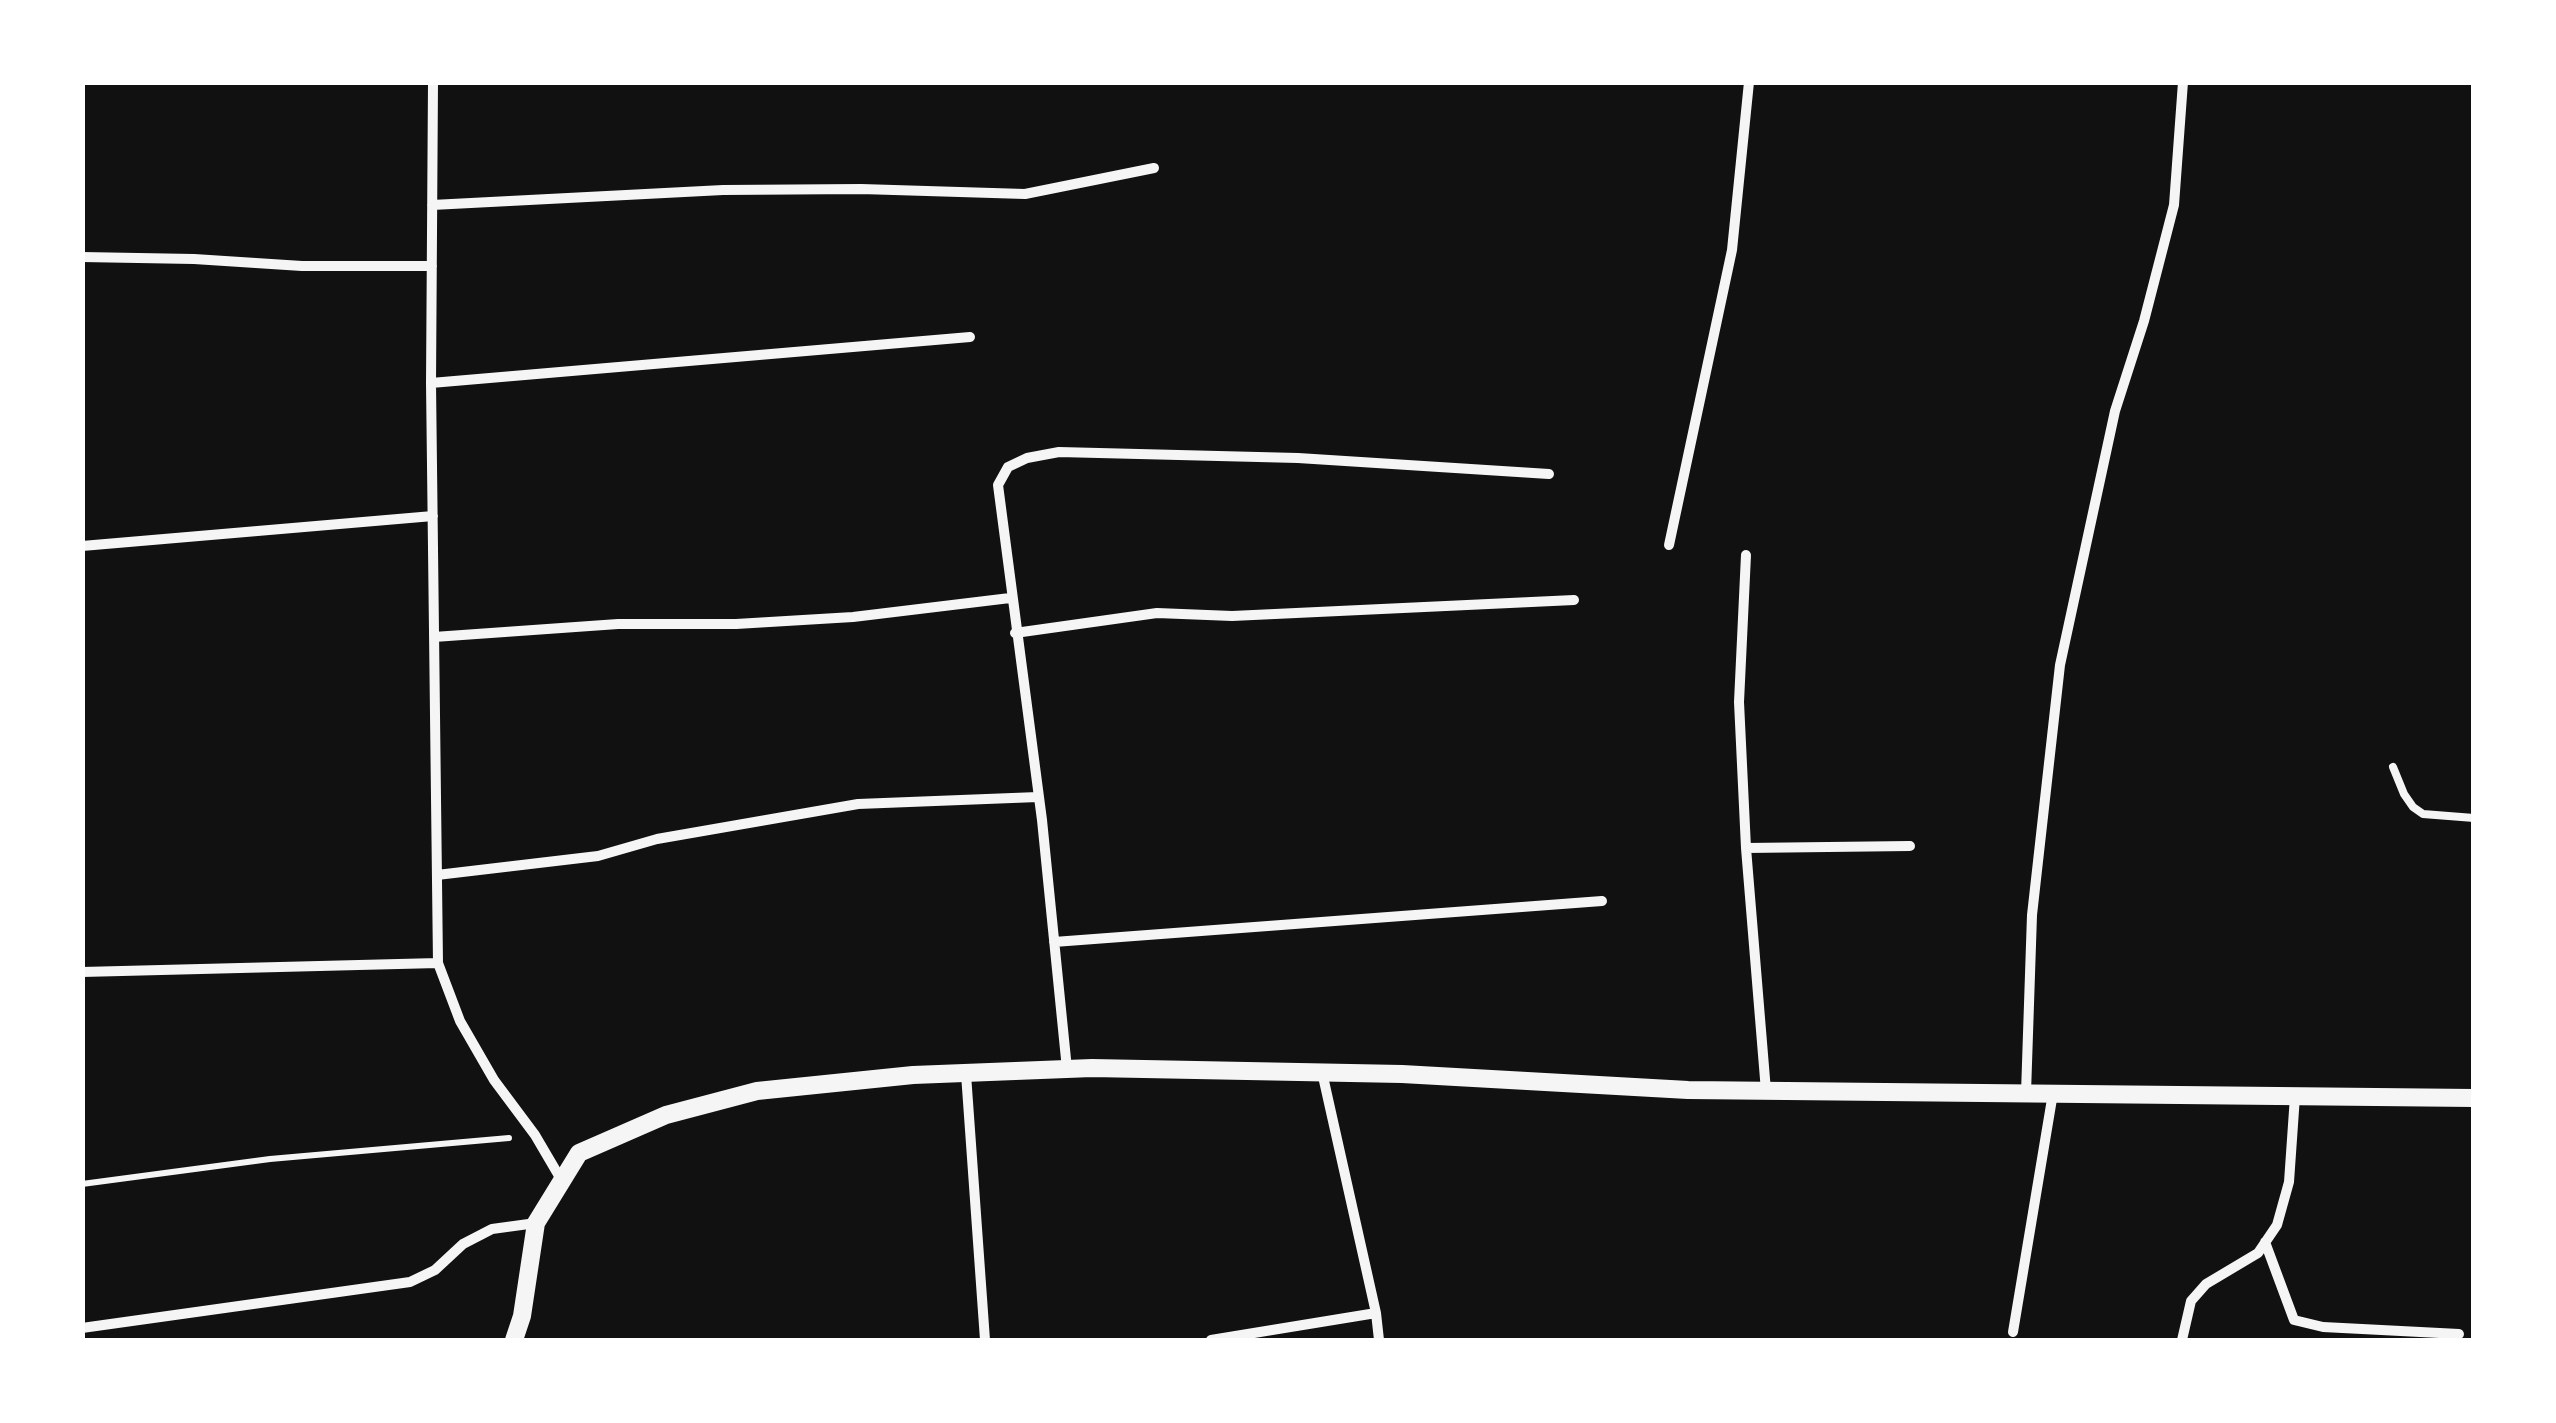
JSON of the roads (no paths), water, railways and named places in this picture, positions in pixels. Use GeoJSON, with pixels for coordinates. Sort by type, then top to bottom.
{"type":"FeatureCollection","features":[{"type":"Feature","properties":{"kind":"street"},"geometry":{"type":"LineString","coordinates":[[433,82],[431,383],[438,963],[460,1021],[494,1080],[562,1181]]}},
{"type":"Feature","properties":{"kind":"street"},"geometry":{"type":"LineString","coordinates":[[1669,545],[1732,250],[1749,82]]}},
{"type":"Feature","properties":{"kind":"street"},"geometry":{"type":"LineString","coordinates":[[2026,1093],[2032,915],[2060,665],[2115,411],[2144,321],[2174,205],[2184,82]]}},
{"type":"Feature","properties":{"kind":"street"},"geometry":{"type":"LineString","coordinates":[[432,205],[723,190],[1025,194],[1154,168]]}},
{"type":"Feature","properties":{"kind":"street"},"geometry":{"type":"LineString","coordinates":[[82,256],[302,266],[432,266]]}},
{"type":"Feature","properties":{"kind":"street"},"geometry":{"type":"LineString","coordinates":[[431,383],[970,337]]}},
{"type":"Feature","properties":{"kind":"street"},"geometry":{"type":"LineString","coordinates":[[1067,1068],[1038,797],[998,486],[1008,467],[1027,458],[1059,452],[1298,458],[1549,474]]}},
{"type":"Feature","properties":{"kind":"street"},"geometry":{"type":"LineString","coordinates":[[82,546],[433,516]]}},
{"type":"Feature","properties":{"kind":"street"},"geometry":{"type":"LineString","coordinates":[[1746,555],[1739,702],[1746,848],[1766,1091]]}},
{"type":"Feature","properties":{"kind":"street"},"geometry":{"type":"LineString","coordinates":[[434,637],[618,624],[736,624],[853,617],[1010,598]]}},
{"type":"Feature","properties":{"kind":"street"},"geometry":{"type":"LineString","coordinates":[[1016,633],[1157,613],[1232,616],[1574,600]]}},
{"type":"Feature","properties":{"kind":"street"},"geometry":{"type":"LineString","coordinates":[[437,876],[598,856],[657,839],[858,804],[1038,797]]}},
{"type":"Feature","properties":{"kind":"street"},"geometry":{"type":"LineString","coordinates":[[1746,848],[1910,846]]}},
{"type":"Feature","properties":{"kind":"street"},"geometry":{"type":"LineString","coordinates":[[1054,942],[1602,900]]}},
{"type":"Feature","properties":{"kind":"street"},"geometry":{"type":"LineString","coordinates":[[82,972],[438,963]]}},
{"type":"Feature","properties":{"kind":"street"},"geometry":{"type":"LineString","coordinates":[[514,1340],[522,1316],[536,1223],[579,1152],[666,1115],[757,1092],[913,1075],[1067,1068],[1322,1072],[1766,1091],[2474,1098]]}},
{"type":"Feature","properties":{"kind":"street"},"geometry":{"type":"LineString","coordinates":[[1322,1072],[1379,1340]]}},
{"type":"Feature","properties":{"kind":"street"},"geometry":{"type":"LineString","coordinates":[[966,1074],[986,1340]]}},
{"type":"Feature","properties":{"kind":"street"},"geometry":{"type":"LineString","coordinates":[[2013,1332],[2053,1092]]}},
{"type":"Feature","properties":{"kind":"street"},"geometry":{"type":"LineString","coordinates":[[2182,1340],[2191,1300],[2206,1284],[2258,1253],[2276,1225],[2289,1182],[2296,1096]]}},
{"type":"Feature","properties":{"kind":"street"},"geometry":{"type":"LineString","coordinates":[[82,1328],[410,1282],[435,1270],[463,1244],[492,1229],[536,1223]]}},
{"type":"Feature","properties":{"kind":"street"},"geometry":{"type":"LineString","coordinates":[[2265,1242],[2294,1320],[2323,1327],[2459,1334]]}},
{"type":"Feature","properties":{"kind":"street"},"geometry":{"type":"LineString","coordinates":[[1211,1340],[1376,1313]]}},
{"type":"Feature","properties":{"kind":"lane"},"geometry":{"type":"LineString","coordinates":[[2393,767],[2404,794],[2423,814],[2474,818]]}}]}
